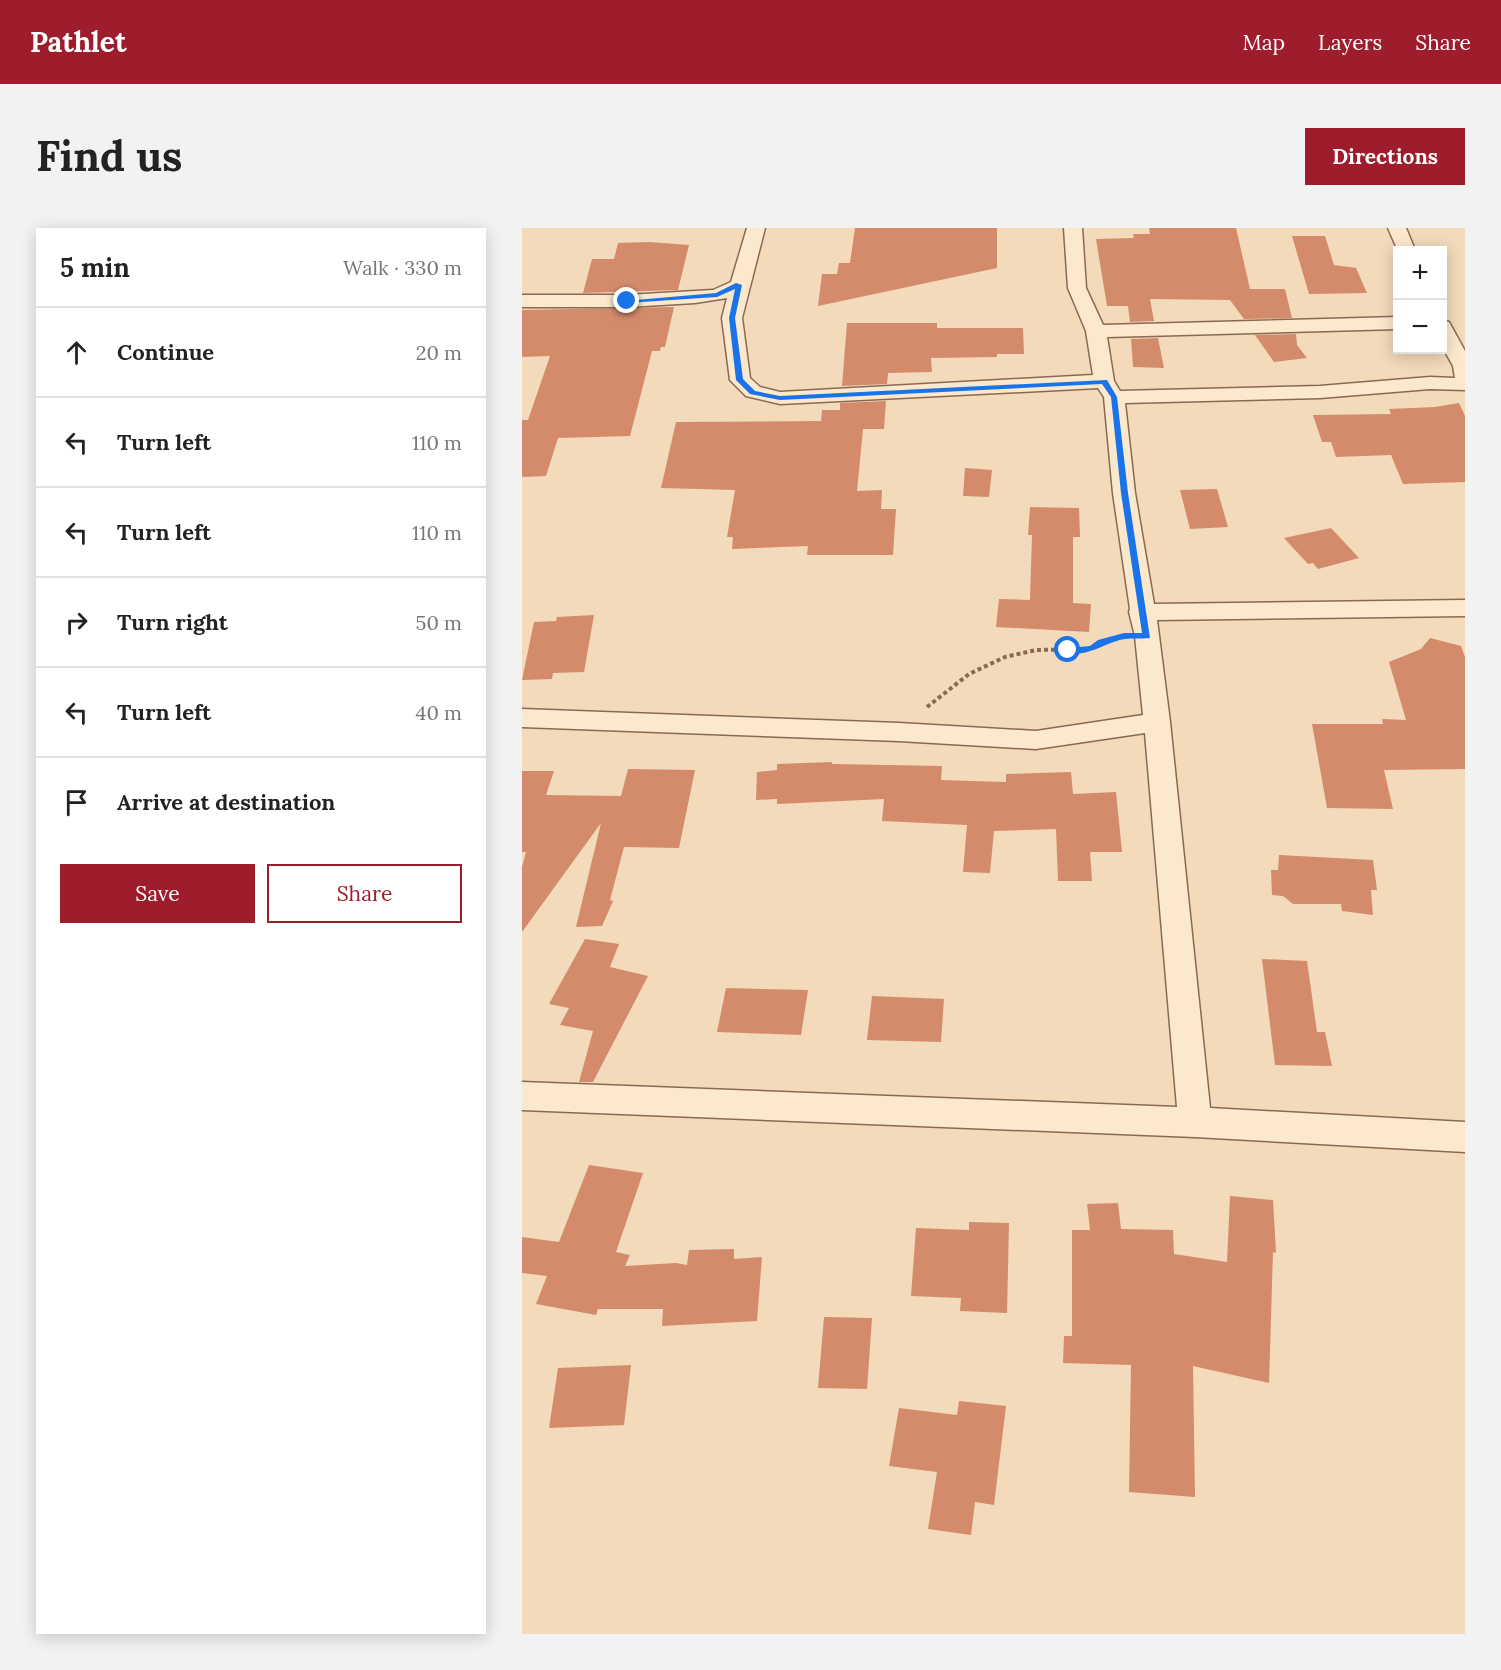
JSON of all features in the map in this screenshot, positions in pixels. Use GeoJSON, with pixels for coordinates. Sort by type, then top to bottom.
{"type":"FeatureCollection","features":[{"type":"Feature","properties":{"kind":"street"},"geometry":{"type":"LineString","coordinates":[[756,228],[732,318],[740,380],[753,392],[780,398],[1109,389],[1320,392],[1430,383],[1465,384]]}},
{"type":"Feature","properties":{"kind":"street"},"geometry":{"type":"LineString","coordinates":[[1073,228],[1077,288],[1095,331],[1109,389],[1144,624],[1157,722],[1195,1122]]}},
{"type":"Feature","properties":{"kind":"street"},"geometry":{"type":"LineString","coordinates":[[1397,228],[1404,246]]}},
{"type":"Feature","properties":{"kind":"street"},"geometry":{"type":"LineString","coordinates":[[522,302],[627,301],[695,297],[717,295],[739,285]]}},
{"type":"Feature","properties":{"kind":"street"},"geometry":{"type":"LineString","coordinates":[[1095,331],[1393,324]]}},
{"type":"Feature","properties":{"kind":"street"},"geometry":{"type":"LineString","coordinates":[[1447,334],[1463,366],[1465,377]]}},
{"type":"Feature","properties":{"kind":"street"},"geometry":{"type":"LineString","coordinates":[[1144,624],[1465,608]]}},
{"type":"Feature","properties":{"kind":"street"},"geometry":{"type":"LineString","coordinates":[[522,718],[899,732],[1036,740],[1157,722]]}},
{"type":"Feature","properties":{"kind":"street"},"geometry":{"type":"LineString","coordinates":[[522,1096],[1195,1122],[1465,1137]]}},
{"type":"Feature","properties":{"kind":"path"},"geometry":{"type":"LineString","coordinates":[[899,732],[958,680],[982,665],[1018,653],[1092,649],[1101,642],[1124,636],[1144,624]]}},
{"type":"Feature","properties":{"kind":"building"},"geometry":{"type":"Polygon","coordinates":[[[855,228],[997,228],[997,268],[818,306],[822,274],[837,274],[839,263],[850,263],[855,228]]]}},
{"type":"Feature","properties":{"kind":"building"},"geometry":{"type":"Polygon","coordinates":[[[1149,228],[1236,228],[1250,289],[1285,289],[1292,318],[1244,319],[1230,300],[1150,299],[1154,321],[1130,322],[1128,306],[1107,306],[1096,239],[1134,238],[1133,234],[1150,234],[1149,228]]]}},
{"type":"Feature","properties":{"kind":"building"},"geometry":{"type":"Polygon","coordinates":[[[1292,236],[1325,236],[1334,265],[1356,268],[1367,293],[1309,294],[1292,236]]]}},
{"type":"Feature","properties":{"kind":"building"},"geometry":{"type":"Polygon","coordinates":[[[649,242],[689,245],[678,290],[583,293],[592,259],[614,259],[618,243],[649,242]]]}},
{"type":"Feature","properties":{"kind":"building"},"geometry":{"type":"Polygon","coordinates":[[[674,307],[665,347],[661,347],[660,351],[652,351],[630,436],[558,438],[546,476],[522,477],[522,420],[528,420],[550,356],[522,357],[522,310],[674,307]]]}},
{"type":"Feature","properties":{"kind":"building"},"geometry":{"type":"Polygon","coordinates":[[[847,323],[937,323],[937,328],[1023,328],[1024,354],[997,354],[997,357],[931,358],[932,372],[888,373],[887,384],[842,386],[847,323]]]}},
{"type":"Feature","properties":{"kind":"building"},"geometry":{"type":"Polygon","coordinates":[[[1296,334],[1297,345],[1307,358],[1274,362],[1255,335],[1296,334]]]}},
{"type":"Feature","properties":{"kind":"building"},"geometry":{"type":"Polygon","coordinates":[[[1158,338],[1164,368],[1133,367],[1131,339],[1158,338]]]}},
{"type":"Feature","properties":{"kind":"building"},"geometry":{"type":"Polygon","coordinates":[[[886,401],[884,429],[863,429],[857,491],[882,490],[881,509],[896,509],[893,555],[807,555],[808,546],[732,549],[733,537],[727,537],[735,490],[661,488],[676,422],[821,421],[822,410],[840,410],[840,403],[886,401]]]}},
{"type":"Feature","properties":{"kind":"building"},"geometry":{"type":"Polygon","coordinates":[[[1459,403],[1465,416],[1465,482],[1403,484],[1391,455],[1336,457],[1331,442],[1322,442],[1313,415],[1391,414],[1389,409],[1435,407],[1459,403]]]}},
{"type":"Feature","properties":{"kind":"building"},"geometry":{"type":"Polygon","coordinates":[[[965,468],[992,470],[989,497],[963,496],[965,468]]]}},
{"type":"Feature","properties":{"kind":"building"},"geometry":{"type":"Polygon","coordinates":[[[1217,489],[1228,527],[1190,529],[1180,490],[1217,489]]]}},
{"type":"Feature","properties":{"kind":"building"},"geometry":{"type":"Polygon","coordinates":[[[1030,507],[1079,508],[1080,537],[1073,537],[1073,603],[1091,604],[1089,632],[996,627],[999,599],[1030,600],[1032,535],[1028,535],[1030,507]]]}},
{"type":"Feature","properties":{"kind":"building"},"geometry":{"type":"Polygon","coordinates":[[[1331,528],[1359,558],[1318,569],[1313,563],[1308,564],[1284,538],[1331,528]]]}},
{"type":"Feature","properties":{"kind":"building"},"geometry":{"type":"Polygon","coordinates":[[[594,615],[584,672],[553,673],[552,679],[522,680],[534,622],[556,621],[557,617],[594,615]]]}},
{"type":"Feature","properties":{"kind":"building"},"geometry":{"type":"Polygon","coordinates":[[[1430,638],[1461,646],[1465,657],[1465,769],[1384,770],[1393,809],[1327,808],[1312,724],[1383,724],[1382,719],[1406,720],[1389,662],[1421,649],[1430,638]]]}},
{"type":"Feature","properties":{"kind":"building"},"geometry":{"type":"Polygon","coordinates":[[[832,762],[832,764],[942,766],[941,780],[1006,782],[1006,774],[1071,772],[1073,794],[1116,792],[1122,852],[1090,852],[1092,881],[1058,881],[1056,829],[994,831],[990,873],[963,872],[967,825],[882,821],[884,799],[777,804],[777,799],[756,800],[757,772],[777,770],[777,764],[832,762]]]}},
{"type":"Feature","properties":{"kind":"building"},"geometry":{"type":"Polygon","coordinates":[[[628,769],[695,770],[679,848],[624,847],[610,900],[613,901],[602,926],[576,927],[601,823],[522,932],[522,867],[526,852],[522,852],[522,771],[554,771],[546,795],[621,796],[628,769]]]}},
{"type":"Feature","properties":{"kind":"building"},"geometry":{"type":"Polygon","coordinates":[[[1279,855],[1373,860],[1377,890],[1371,890],[1373,915],[1342,911],[1341,904],[1293,904],[1283,896],[1272,895],[1271,870],[1278,870],[1279,855]]]}},
{"type":"Feature","properties":{"kind":"building"},"geometry":{"type":"Polygon","coordinates":[[[585,939],[619,944],[610,967],[648,976],[593,1082],[579,1082],[593,1031],[560,1025],[569,1008],[549,1004],[585,939]]]}},
{"type":"Feature","properties":{"kind":"building"},"geometry":{"type":"Polygon","coordinates":[[[1262,959],[1307,961],[1317,1032],[1325,1032],[1332,1066],[1275,1065],[1262,959]]]}},
{"type":"Feature","properties":{"kind":"building"},"geometry":{"type":"Polygon","coordinates":[[[726,988],[808,990],[801,1035],[717,1032],[726,988]]]}},
{"type":"Feature","properties":{"kind":"building"},"geometry":{"type":"Polygon","coordinates":[[[872,996],[944,999],[941,1042],[867,1040],[872,996]]]}},
{"type":"Feature","properties":{"kind":"building"},"geometry":{"type":"Polygon","coordinates":[[[589,1165],[643,1173],[616,1252],[630,1255],[625,1266],[676,1263],[687,1265],[689,1250],[734,1249],[734,1259],[762,1257],[757,1321],[662,1326],[663,1309],[598,1309],[596,1315],[536,1304],[547,1276],[522,1273],[522,1237],[559,1242],[589,1165]]]}},
{"type":"Feature","properties":{"kind":"building"},"geometry":{"type":"Polygon","coordinates":[[[1230,1196],[1273,1200],[1276,1253],[1273,1252],[1269,1383],[1193,1366],[1195,1497],[1129,1492],[1131,1365],[1063,1363],[1064,1336],[1072,1336],[1072,1230],[1090,1230],[1087,1204],[1118,1203],[1121,1229],[1173,1230],[1174,1254],[1227,1262],[1230,1196]]]}},
{"type":"Feature","properties":{"kind":"building"},"geometry":{"type":"Polygon","coordinates":[[[969,1222],[1009,1223],[1007,1313],[960,1311],[961,1298],[911,1296],[916,1228],[969,1230],[969,1222]]]}},
{"type":"Feature","properties":{"kind":"building"},"geometry":{"type":"Polygon","coordinates":[[[824,1317],[872,1318],[867,1389],[818,1388],[824,1317]]]}},
{"type":"Feature","properties":{"kind":"building"},"geometry":{"type":"Polygon","coordinates":[[[631,1365],[624,1425],[549,1428],[558,1368],[631,1365]]]}},
{"type":"Feature","properties":{"kind":"building"},"geometry":{"type":"Polygon","coordinates":[[[959,1401],[1006,1406],[994,1505],[975,1502],[971,1535],[928,1529],[937,1472],[889,1466],[899,1408],[957,1415],[959,1401]]]}},
{"type":"Feature","properties":{"kind":"route"},"geometry":{"type":"LineString","coordinates":[[627,301],[717,295],[739,285],[732,318],[740,380],[753,392],[780,398],[1104,381],[1114,397],[1124,493],[1147,636],[1124,636],[1101,642],[1092,649],[1068,650]]}}]}
